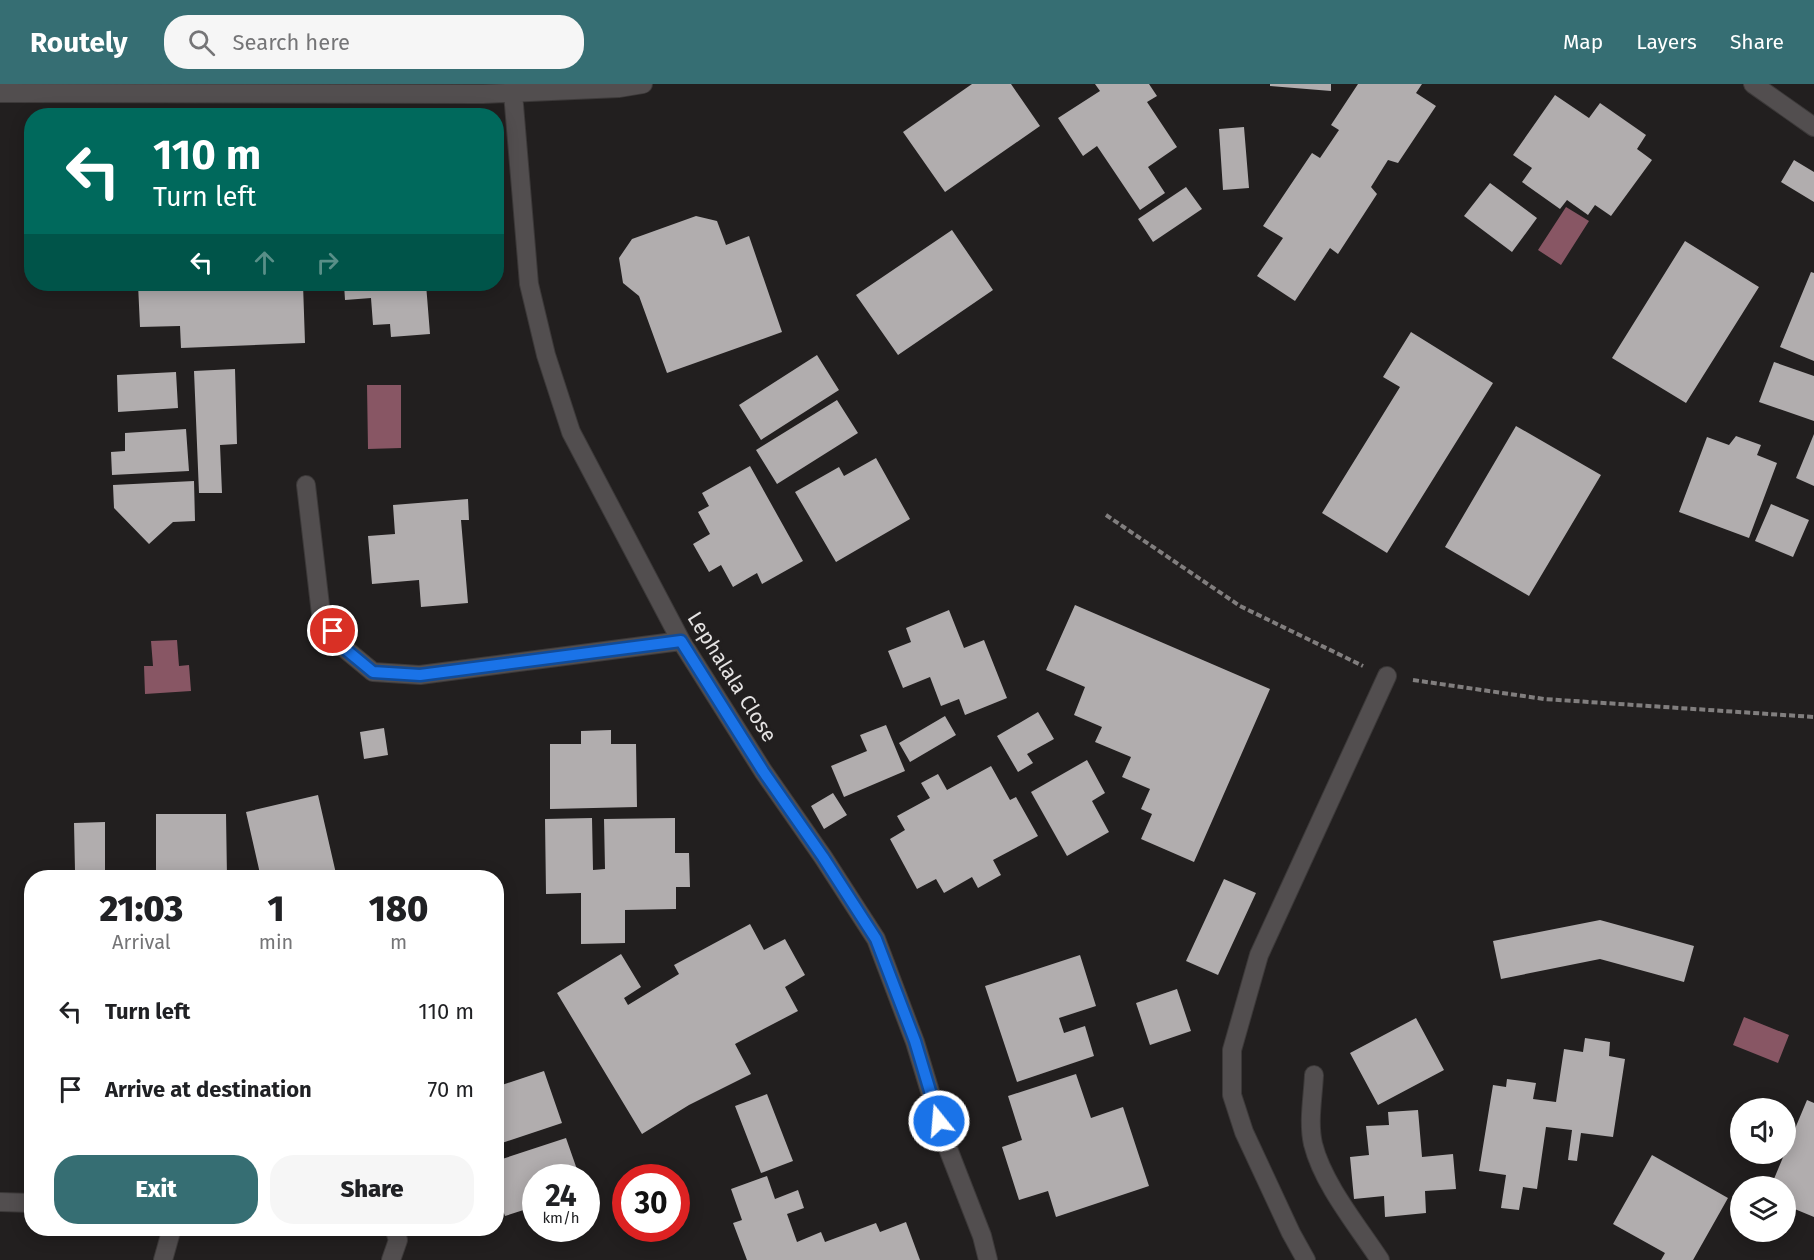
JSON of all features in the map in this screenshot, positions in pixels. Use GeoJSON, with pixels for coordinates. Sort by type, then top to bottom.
{"type":"FeatureCollection","features":[{"type":"Feature","properties":{"kind":"street"},"geometry":{"type":"LineString","coordinates":[[0,93],[513,93],[619,88],[643,84]]}},
{"type":"Feature","properties":{"kind":"street"},"geometry":{"type":"LineString","coordinates":[[1753,84],[1814,127]]}},
{"type":"Feature","properties":{"kind":"street","name":"Lephalala Close"},"geometry":{"type":"LineString","coordinates":[[513,93],[529,284],[546,355],[571,432],[681,641],[763,771],[876,939],[915,1041],[945,1141],[982,1236],[988,1260]]}},
{"type":"Feature","properties":{"kind":"street"},"geometry":{"type":"LineString","coordinates":[[306,485],[321,614],[344,648],[373,672],[420,675],[681,641]]}},
{"type":"Feature","properties":{"kind":"street"},"geometry":{"type":"LineString","coordinates":[[1306,1260],[1244,1132],[1232,1095],[1232,1050],[1259,955],[1387,676]]}},
{"type":"Feature","properties":{"kind":"street"},"geometry":{"type":"LineString","coordinates":[[1314,1075],[1311,1121],[1313,1144],[1326,1178],[1380,1260]]}},
{"type":"Feature","properties":{"kind":"street"},"geometry":{"type":"LineString","coordinates":[[0,1202],[24,1203]]}},
{"type":"Feature","properties":{"kind":"street"},"geometry":{"type":"LineString","coordinates":[[163,1260],[169,1236]]}},
{"type":"Feature","properties":{"kind":"street"},"geometry":{"type":"LineString","coordinates":[[391,1260],[398,1240],[397,1236]]}},
{"type":"Feature","properties":{"kind":"path"},"geometry":{"type":"LineString","coordinates":[[1106,515],[1240,606],[1342,657],[1387,676],[1544,699],[1814,717]]}},
{"type":"Feature","properties":{"kind":"shaded area"},"geometry":{"type":"Polygon","coordinates":[[[1566,207],[1589,221],[1561,265],[1538,250],[1566,207]]]}},
{"type":"Feature","properties":{"kind":"shaded area"},"geometry":{"type":"Polygon","coordinates":[[[367,385],[401,385],[401,448],[368,449],[367,385]]]}},
{"type":"Feature","properties":{"kind":"shaded area"},"geometry":{"type":"Polygon","coordinates":[[[177,640],[179,666],[189,665],[191,691],[145,694],[144,666],[153,666],[151,641],[177,640]]]}},
{"type":"Feature","properties":{"kind":"shaded area"},"geometry":{"type":"Polygon","coordinates":[[[1744,1017],[1789,1035],[1778,1063],[1733,1045],[1744,1017]]]}},
{"type":"Feature","properties":{"kind":"building"},"geometry":{"type":"Polygon","coordinates":[[[972,84],[1011,84],[1040,126],[945,192],[903,132],[972,84]]]}},
{"type":"Feature","properties":{"kind":"building"},"geometry":{"type":"Polygon","coordinates":[[[1095,84],[1149,84],[1157,96],[1147,102],[1177,147],[1148,167],[1165,193],[1140,210],[1097,146],[1083,156],[1058,118],[1100,91],[1095,84]]]}},
{"type":"Feature","properties":{"kind":"building"},"geometry":{"type":"Polygon","coordinates":[[[1270,84],[1331,84],[1331,91],[1270,86],[1270,84]]]}},
{"type":"Feature","properties":{"kind":"building"},"geometry":{"type":"Polygon","coordinates":[[[1358,84],[1422,84],[1416,93],[1436,106],[1398,163],[1388,160],[1371,187],[1377,194],[1338,254],[1330,248],[1295,301],[1257,276],[1283,238],[1263,226],[1312,153],[1320,158],[1339,130],[1331,125],[1358,84]]]}},
{"type":"Feature","properties":{"kind":"building"},"geometry":{"type":"Polygon","coordinates":[[[1555,95],[1589,118],[1600,103],[1646,135],[1637,149],[1652,160],[1611,216],[1595,205],[1588,215],[1567,200],[1560,209],[1522,182],[1532,168],[1513,155],[1555,95]]]}},
{"type":"Feature","properties":{"kind":"building"},"geometry":{"type":"Polygon","coordinates":[[[1244,127],[1249,188],[1223,190],[1219,129],[1244,127]]]}},
{"type":"Feature","properties":{"kind":"building"},"geometry":{"type":"Polygon","coordinates":[[[1794,160],[1814,172],[1814,202],[1781,182],[1794,160]]]}},
{"type":"Feature","properties":{"kind":"building"},"geometry":{"type":"Polygon","coordinates":[[[1490,183],[1537,218],[1512,252],[1464,216],[1490,183]]]}},
{"type":"Feature","properties":{"kind":"building"},"geometry":{"type":"Polygon","coordinates":[[[1186,187],[1202,209],[1153,242],[1138,219],[1186,187]]]}},
{"type":"Feature","properties":{"kind":"building"},"geometry":{"type":"Polygon","coordinates":[[[696,216],[717,221],[726,245],[749,236],[782,332],[667,373],[639,296],[623,283],[619,258],[632,239],[696,216]]]}},
{"type":"Feature","properties":{"kind":"building"},"geometry":{"type":"Polygon","coordinates":[[[952,230],[993,290],[898,355],[856,295],[952,230]]]}},
{"type":"Feature","properties":{"kind":"building"},"geometry":{"type":"Polygon","coordinates":[[[1685,241],[1759,287],[1686,403],[1612,358],[1685,241]]]}},
{"type":"Feature","properties":{"kind":"building"},"geometry":{"type":"Polygon","coordinates":[[[1811,272],[1814,273],[1814,361],[1780,347],[1811,272]]]}},
{"type":"Feature","properties":{"kind":"building"},"geometry":{"type":"Polygon","coordinates":[[[138,291],[303,291],[305,343],[181,348],[180,326],[140,327],[138,291]]]}},
{"type":"Feature","properties":{"kind":"building"},"geometry":{"type":"Polygon","coordinates":[[[344,291],[427,291],[430,334],[391,337],[390,324],[373,325],[371,298],[345,300],[344,291]]]}},
{"type":"Feature","properties":{"kind":"building"},"geometry":{"type":"Polygon","coordinates":[[[1411,332],[1493,383],[1387,553],[1322,513],[1400,387],[1383,377],[1411,332]]]}},
{"type":"Feature","properties":{"kind":"building"},"geometry":{"type":"Polygon","coordinates":[[[817,355],[839,390],[761,440],[739,405],[817,355]]]}},
{"type":"Feature","properties":{"kind":"building"},"geometry":{"type":"Polygon","coordinates":[[[1774,362],[1814,376],[1814,421],[1759,402],[1774,362]]]}},
{"type":"Feature","properties":{"kind":"building"},"geometry":{"type":"Polygon","coordinates":[[[235,369],[237,444],[220,445],[222,493],[199,493],[194,371],[235,369]]]}},
{"type":"Feature","properties":{"kind":"building"},"geometry":{"type":"Polygon","coordinates":[[[176,372],[178,408],[118,412],[117,375],[176,372]]]}},
{"type":"Feature","properties":{"kind":"building"},"geometry":{"type":"Polygon","coordinates":[[[837,400],[858,433],[777,484],[756,450],[837,400]]]}},
{"type":"Feature","properties":{"kind":"building"},"geometry":{"type":"Polygon","coordinates":[[[1516,426],[1601,475],[1529,596],[1445,547],[1516,426]]]}},
{"type":"Feature","properties":{"kind":"building"},"geometry":{"type":"Polygon","coordinates":[[[186,429],[189,471],[112,475],[111,452],[125,451],[125,433],[186,429]]]}},
{"type":"Feature","properties":{"kind":"building"},"geometry":{"type":"Polygon","coordinates":[[[1814,434],[1814,486],[1796,478],[1814,434]]]}},
{"type":"Feature","properties":{"kind":"building"},"geometry":{"type":"Polygon","coordinates":[[[1736,436],[1761,445],[1757,455],[1777,463],[1749,538],[1679,512],[1707,437],[1729,445],[1736,436]]]}},
{"type":"Feature","properties":{"kind":"building"},"geometry":{"type":"Polygon","coordinates":[[[876,458],[910,519],[836,562],[795,492],[839,467],[844,476],[876,458]]]}},
{"type":"Feature","properties":{"kind":"building"},"geometry":{"type":"Polygon","coordinates":[[[750,466],[803,561],[762,584],[757,573],[733,587],[721,565],[709,572],[693,544],[710,534],[698,512],[709,506],[702,493],[750,466]]]}},
{"type":"Feature","properties":{"kind":"building"},"geometry":{"type":"Polygon","coordinates":[[[194,481],[195,521],[173,522],[149,544],[114,508],[113,485],[194,481]]]}},
{"type":"Feature","properties":{"kind":"building"},"geometry":{"type":"Polygon","coordinates":[[[468,499],[469,520],[461,520],[468,603],[421,607],[419,580],[372,584],[368,536],[395,534],[393,505],[468,499]]]}},
{"type":"Feature","properties":{"kind":"building"},"geometry":{"type":"Polygon","coordinates":[[[1771,504],[1809,520],[1793,557],[1755,541],[1771,504]]]}},
{"type":"Feature","properties":{"kind":"building"},"geometry":{"type":"Polygon","coordinates":[[[1075,605],[1270,689],[1194,862],[1141,839],[1152,814],[1141,809],[1150,789],[1122,777],[1131,757],[1095,742],[1102,727],[1074,715],[1085,687],[1046,670],[1075,605]]]}},
{"type":"Feature","properties":{"kind":"building"},"geometry":{"type":"Polygon","coordinates":[[[949,610],[964,648],[984,640],[1007,698],[965,715],[959,699],[941,706],[930,677],[903,688],[888,651],[911,642],[906,628],[949,610]]]}},
{"type":"Feature","properties":{"kind":"building"},"geometry":{"type":"Polygon","coordinates":[[[1038,712],[1054,739],[1027,754],[1033,763],[1018,772],[997,736],[1038,712]]]}},
{"type":"Feature","properties":{"kind":"building"},"geometry":{"type":"Polygon","coordinates":[[[945,716],[956,735],[910,762],[899,743],[945,716]]]}},
{"type":"Feature","properties":{"kind":"building"},"geometry":{"type":"Polygon","coordinates":[[[886,725],[905,771],[844,797],[831,766],[867,751],[860,735],[886,725]]]}},
{"type":"Feature","properties":{"kind":"building"},"geometry":{"type":"Polygon","coordinates":[[[384,728],[388,755],[364,759],[360,732],[384,728]]]}},
{"type":"Feature","properties":{"kind":"building"},"geometry":{"type":"Polygon","coordinates":[[[611,730],[611,744],[636,744],[637,807],[550,809],[550,744],[581,744],[581,731],[611,730]]]}},
{"type":"Feature","properties":{"kind":"building"},"geometry":{"type":"Polygon","coordinates":[[[1087,760],[1105,793],[1092,801],[1109,832],[1067,856],[1031,792],[1087,760]]]}},
{"type":"Feature","properties":{"kind":"building"},"geometry":{"type":"Polygon","coordinates":[[[991,766],[1010,800],[1016,797],[1038,836],[993,860],[1001,875],[978,888],[972,877],[944,893],[936,879],[917,889],[890,839],[905,830],[897,816],[930,798],[921,783],[938,774],[947,790],[991,766]]]}},
{"type":"Feature","properties":{"kind":"building"},"geometry":{"type":"Polygon","coordinates":[[[833,793],[847,815],[824,829],[811,806],[833,793]]]}},
{"type":"Feature","properties":{"kind":"building"},"geometry":{"type":"Polygon","coordinates":[[[318,795],[335,870],[259,870],[246,812],[318,795]]]}},
{"type":"Feature","properties":{"kind":"building"},"geometry":{"type":"Polygon","coordinates":[[[156,814],[226,814],[227,870],[156,870],[156,814]]]}},
{"type":"Feature","properties":{"kind":"building"},"geometry":{"type":"Polygon","coordinates":[[[592,818],[593,870],[605,869],[604,819],[675,818],[675,853],[689,853],[690,887],[676,887],[676,909],[625,910],[625,943],[581,944],[581,893],[546,894],[545,819],[592,818]]]}},
{"type":"Feature","properties":{"kind":"building"},"geometry":{"type":"Polygon","coordinates":[[[105,822],[105,870],[75,870],[74,823],[105,822]]]}},
{"type":"Feature","properties":{"kind":"building"},"geometry":{"type":"Polygon","coordinates":[[[1224,879],[1256,893],[1218,975],[1186,961],[1224,879]]]}},
{"type":"Feature","properties":{"kind":"building"},"geometry":{"type":"Polygon","coordinates":[[[1600,920],[1694,946],[1684,982],[1600,959],[1501,979],[1493,941],[1600,920]]]}},
{"type":"Feature","properties":{"kind":"building"},"geometry":{"type":"Polygon","coordinates":[[[750,924],[764,950],[785,939],[805,975],[785,987],[798,1011],[735,1044],[751,1074],[689,1105],[642,1134],[557,993],[621,954],[641,987],[624,998],[628,1005],[679,974],[674,965],[750,924]]]}},
{"type":"Feature","properties":{"kind":"building"},"geometry":{"type":"Polygon","coordinates":[[[1080,955],[1096,1006],[1059,1018],[1064,1033],[1085,1026],[1094,1056],[1017,1082],[985,986],[1080,955]]]}},
{"type":"Feature","properties":{"kind":"building"},"geometry":{"type":"Polygon","coordinates":[[[1177,989],[1191,1031],[1150,1045],[1136,1003],[1177,989]]]}},
{"type":"Feature","properties":{"kind":"building"},"geometry":{"type":"Polygon","coordinates":[[[1416,1018],[1444,1070],[1378,1105],[1350,1053],[1416,1018]]]}},
{"type":"Feature","properties":{"kind":"building"},"geometry":{"type":"Polygon","coordinates":[[[1585,1038],[1610,1042],[1609,1056],[1625,1059],[1613,1137],[1581,1133],[1577,1161],[1568,1160],[1572,1130],[1546,1127],[1537,1189],[1523,1187],[1519,1210],[1501,1208],[1506,1175],[1479,1171],[1493,1085],[1506,1087],[1507,1079],[1536,1083],[1533,1099],[1556,1102],[1564,1049],[1583,1052],[1585,1038]]]}},
{"type":"Feature","properties":{"kind":"building"},"geometry":{"type":"Polygon","coordinates":[[[544,1071],[562,1123],[504,1142],[504,1084],[544,1071]]]}},
{"type":"Feature","properties":{"kind":"building"},"geometry":{"type":"Polygon","coordinates":[[[1076,1074],[1091,1118],[1123,1107],[1149,1186],[1056,1217],[1048,1191],[1019,1200],[1002,1147],[1022,1140],[1008,1096],[1076,1074]]]}},
{"type":"Feature","properties":{"kind":"building"},"geometry":{"type":"Polygon","coordinates":[[[767,1094],[793,1161],[761,1173],[735,1106],[767,1094]]]}},
{"type":"Feature","properties":{"kind":"building"},"geometry":{"type":"Polygon","coordinates":[[[1807,1100],[1814,1103],[1814,1217],[1796,1210],[1796,1176],[1775,1176],[1780,1164],[1796,1164],[1796,1126],[1807,1100]]]}},
{"type":"Feature","properties":{"kind":"building"},"geometry":{"type":"Polygon","coordinates":[[[1418,1110],[1422,1157],[1453,1154],[1456,1189],[1425,1191],[1426,1213],[1385,1217],[1384,1196],[1354,1199],[1350,1157],[1369,1155],[1366,1126],[1389,1125],[1388,1112],[1418,1110]]]}},
{"type":"Feature","properties":{"kind":"building"},"geometry":{"type":"Polygon","coordinates":[[[566,1138],[575,1164],[522,1164],[522,1211],[505,1216],[504,1158],[566,1138]]]}},
{"type":"Feature","properties":{"kind":"building"},"geometry":{"type":"Polygon","coordinates":[[[1652,1155],[1728,1198],[1693,1260],[1661,1260],[1665,1253],[1613,1224],[1652,1155]]]}},
{"type":"Feature","properties":{"kind":"building"},"geometry":{"type":"Polygon","coordinates":[[[767,1176],[775,1199],[798,1190],[804,1208],[787,1214],[797,1242],[821,1232],[825,1242],[876,1223],[880,1232],[906,1222],[920,1260],[747,1260],[733,1223],[742,1220],[731,1189],[767,1176]]]}},
{"type":"Feature","properties":{"kind":"route"},"geometry":{"type":"LineString","coordinates":[[333,631],[344,648],[373,672],[420,675],[681,641],[763,771],[876,939],[915,1041],[939,1121]]}}]}
